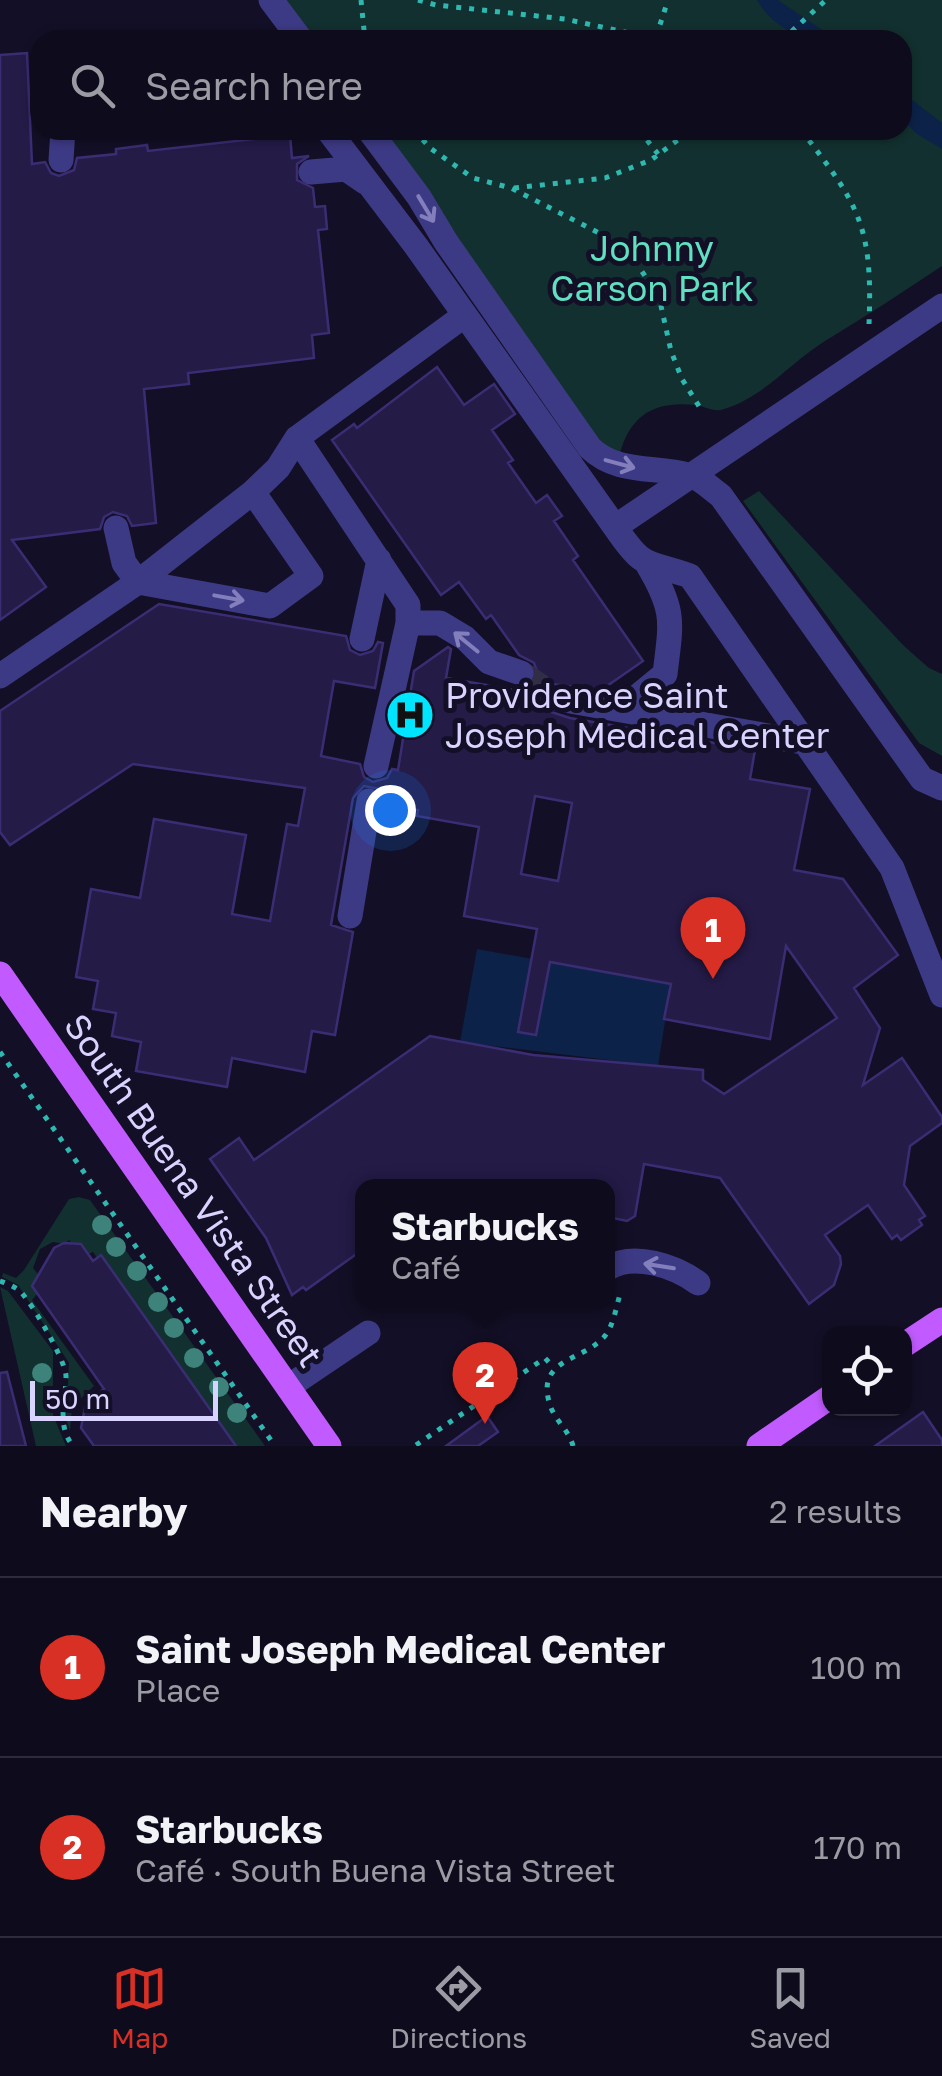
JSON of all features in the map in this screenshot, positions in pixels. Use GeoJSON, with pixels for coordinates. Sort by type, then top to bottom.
{"type":"FeatureCollection","features":[{"type":"Feature","properties":{"kind":"main road","name":"South Buena Vista Street"},"geometry":{"type":"LineString","coordinates":[[0,974],[329,1446]]}},
{"type":"Feature","properties":{"kind":"main road"},"geometry":{"type":"LineString","coordinates":[[912,1341],[942,1320]]}},
{"type":"Feature","properties":{"kind":"main road"},"geometry":{"type":"LineString","coordinates":[[758,1446],[787,1438],[822,1405]]}},
{"type":"Feature","properties":{"kind":"street"},"geometry":{"type":"LineString","coordinates":[[272,0],[294,30]]}},
{"type":"Feature","properties":{"kind":"street"},"geometry":{"type":"LineString","coordinates":[[61,160],[62,140]]}},
{"type":"Feature","properties":{"kind":"street"},"geometry":{"type":"LineString","coordinates":[[335,140],[466,315],[633,554],[648,565],[690,576],[892,868],[942,996]]}},
{"type":"Feature","properties":{"kind":"street"},"geometry":{"type":"LineString","coordinates":[[376,140],[590,448],[600,458],[616,464],[692,475],[721,496],[922,779],[942,788]]}},
{"type":"Feature","properties":{"kind":"street"},"geometry":{"type":"LineString","coordinates":[[311,172],[346,169],[369,185]]}},
{"type":"Feature","properties":{"kind":"street"},"geometry":{"type":"LineString","coordinates":[[615,528],[942,306]]}},
{"type":"Feature","properties":{"kind":"street"},"geometry":{"type":"LineString","coordinates":[[0,676],[138,582],[254,492],[278,468],[297,438],[466,315]]}},
{"type":"Feature","properties":{"kind":"street"},"geometry":{"type":"LineString","coordinates":[[297,438],[408,605],[408,623],[376,766]]}},
{"type":"Feature","properties":{"kind":"street"},"geometry":{"type":"LineString","coordinates":[[116,528],[124,562],[138,582],[270,606],[312,576],[254,492]]}},
{"type":"Feature","properties":{"kind":"street"},"geometry":{"type":"LineString","coordinates":[[362,639],[378,560]]}},
{"type":"Feature","properties":{"kind":"street"},"geometry":{"type":"LineString","coordinates":[[620,710],[665,674],[672,618],[662,588],[648,565]]}},
{"type":"Feature","properties":{"kind":"street"},"geometry":{"type":"LineString","coordinates":[[408,623],[440,624],[465,638],[489,662],[521,674]]}},
{"type":"Feature","properties":{"kind":"street"},"geometry":{"type":"LineString","coordinates":[[559,699],[808,743]]}},
{"type":"Feature","properties":{"kind":"street"},"geometry":{"type":"LineString","coordinates":[[350,916],[369,801]]}},
{"type":"Feature","properties":{"kind":"street"},"geometry":{"type":"LineString","coordinates":[[615,1266],[655,1263],[680,1270],[698,1283]]}},
{"type":"Feature","properties":{"kind":"street"},"geometry":{"type":"LineString","coordinates":[[288,1387],[368,1333]]}},
{"type":"Feature","properties":{"kind":"path"},"geometry":{"type":"LineString","coordinates":[[361,0],[364,30]]}},
{"type":"Feature","properties":{"kind":"path"},"geometry":{"type":"LineString","coordinates":[[418,0],[565,19],[616,30]]}},
{"type":"Feature","properties":{"kind":"path"},"geometry":{"type":"LineString","coordinates":[[660,30],[668,0]]}},
{"type":"Feature","properties":{"kind":"path"},"geometry":{"type":"LineString","coordinates":[[793,30],[824,2]]}},
{"type":"Feature","properties":{"kind":"path"},"geometry":{"type":"LineString","coordinates":[[423,140],[474,178],[511,188],[607,237],[637,264],[659,297],[671,351],[682,379],[702,411]]}},
{"type":"Feature","properties":{"kind":"path"},"geometry":{"type":"LineString","coordinates":[[647,140],[658,154]]}},
{"type":"Feature","properties":{"kind":"path"},"geometry":{"type":"LineString","coordinates":[[511,188],[605,178],[658,154],[677,140]]}},
{"type":"Feature","properties":{"kind":"path"},"geometry":{"type":"LineString","coordinates":[[808,140],[855,205],[867,252],[869,324]]}},
{"type":"Feature","properties":{"kind":"path"},"geometry":{"type":"LineString","coordinates":[[0,1052],[275,1446]]}},
{"type":"Feature","properties":{"kind":"path"},"geometry":{"type":"LineString","coordinates":[[0,1280],[22,1292],[60,1352],[66,1374],[62,1411],[67,1438],[73,1446]]}},
{"type":"Feature","properties":{"kind":"path"},"geometry":{"type":"LineString","coordinates":[[615,1308],[620,1294]]}},
{"type":"Feature","properties":{"kind":"path"},"geometry":{"type":"LineString","coordinates":[[573,1446],[571,1436],[549,1404],[548,1385],[554,1368],[604,1338],[615,1309]]}},
{"type":"Feature","properties":{"kind":"path"},"geometry":{"type":"LineString","coordinates":[[416,1444],[545,1358],[554,1368]]}},
{"type":"Feature","properties":{"kind":"green space","name":"Johnny Carson Park"},"geometry":{"type":"Polygon","coordinates":[[[280,0],[942,0],[942,266],[813,349],[765,388],[738,403],[717,410],[668,405],[646,413],[631,429],[620,453],[601,444],[389,140],[912,140],[912,30],[303,30],[280,0]]]}},
{"type":"Feature","properties":{"kind":"green space"},"geometry":{"type":"Polygon","coordinates":[[[759,491],[904,646],[942,674],[942,756],[919,743],[743,501],[759,491]]]}},
{"type":"Feature","properties":{"kind":"green space"},"geometry":{"type":"Polygon","coordinates":[[[69,1199],[90,1200],[265,1446],[229,1446],[93,1252],[82,1257],[69,1240],[40,1249],[33,1268],[46,1284],[32,1300],[94,1386],[72,1407],[70,1431],[66,1419],[69,1363],[18,1285],[2,1277],[3,1273],[16,1278],[24,1270],[69,1199]]]}},
{"type":"Feature","properties":{"kind":"green space"},"geometry":{"type":"Polygon","coordinates":[[[0,1287],[8,1291],[53,1351],[53,1415],[66,1446],[36,1446],[0,1287]]]}},
{"type":"Feature","properties":{"kind":"water"},"geometry":{"type":"Polygon","coordinates":[[[757,0],[778,0],[822,30],[788,30],[764,11],[757,0]]]}},
{"type":"Feature","properties":{"kind":"water"},"geometry":{"type":"Polygon","coordinates":[[[912,100],[942,123],[942,149],[912,129],[912,100]]]}},
{"type":"Feature","properties":{"kind":"water"},"geometry":{"type":"Polygon","coordinates":[[[477,949],[671,984],[658,1066],[460,1042],[477,949]]]}},
{"type":"Feature","properties":{"kind":"building"},"geometry":{"type":"Polygon","coordinates":[[[27,53],[32,164],[45,162],[51,173],[59,176],[74,170],[77,158],[116,154],[116,149],[147,145],[148,151],[246,140],[290,140],[292,158],[309,156],[297,164],[297,180],[313,188],[315,207],[325,206],[327,229],[318,230],[329,333],[312,335],[314,358],[188,373],[189,384],[144,389],[156,523],[132,526],[127,516],[113,512],[104,517],[100,529],[12,540],[46,587],[0,620],[0,55],[27,53]]]}},
{"type":"Feature","properties":{"kind":"building"},"geometry":{"type":"Polygon","coordinates":[[[437,367],[464,405],[494,384],[515,414],[492,430],[513,460],[508,463],[536,503],[547,495],[562,516],[554,521],[578,556],[573,560],[643,661],[607,686],[606,691],[553,684],[543,697],[548,711],[755,750],[750,779],[810,789],[794,870],[843,879],[898,955],[854,988],[880,1028],[863,1085],[902,1058],[942,1117],[942,1123],[910,1146],[904,1185],[925,1216],[919,1220],[922,1225],[901,1240],[897,1235],[892,1239],[868,1205],[825,1235],[841,1264],[834,1285],[809,1304],[720,1178],[644,1164],[635,1216],[627,1221],[615,1218],[615,1179],[355,1179],[355,1255],[306,1290],[303,1287],[292,1295],[266,1238],[210,1159],[239,1138],[254,1160],[430,1036],[533,1055],[703,1070],[703,1080],[724,1094],[837,1018],[786,946],[770,1039],[664,1019],[671,984],[550,962],[536,1035],[518,1032],[537,929],[464,916],[479,827],[417,816],[418,810],[385,804],[380,789],[364,786],[353,798],[331,925],[353,932],[335,1035],[312,1031],[305,1072],[232,1058],[227,1087],[136,1071],[141,1042],[112,1036],[116,1013],[93,1009],[98,981],[76,977],[91,889],[140,898],[154,819],[246,835],[232,914],[270,921],[287,824],[298,826],[305,788],[133,764],[10,845],[0,832],[0,711],[159,604],[346,636],[350,650],[360,655],[373,651],[378,642],[383,643],[375,688],[334,681],[321,756],[360,764],[364,777],[373,782],[387,778],[392,769],[398,770],[414,671],[448,647],[451,649],[446,678],[515,690],[532,685],[537,671],[534,663],[519,655],[491,615],[486,619],[459,582],[441,595],[332,440],[354,424],[357,428],[437,367]],[[535,796],[521,874],[558,881],[572,803],[535,796]]]}},
{"type":"Feature","properties":{"kind":"building"},"geometry":{"type":"Polygon","coordinates":[[[64,1243],[81,1244],[93,1261],[101,1255],[236,1446],[94,1446],[81,1428],[86,1402],[104,1389],[32,1286],[54,1248],[64,1243]]]}},
{"type":"Feature","properties":{"kind":"building"},"geometry":{"type":"Polygon","coordinates":[[[7,1372],[26,1446],[0,1446],[0,1373],[7,1372]]]}},
{"type":"Feature","properties":{"kind":"building"},"geometry":{"type":"Polygon","coordinates":[[[923,1412],[942,1446],[875,1446],[923,1412]]]}},
{"type":"Feature","properties":{"kind":"building"},"geometry":{"type":"Polygon","coordinates":[[[487,1416],[498,1432],[478,1446],[446,1446],[487,1416]]]}},
{"type":"Feature","properties":{"kind":"tunnel"},"geometry":{"type":"LineString","coordinates":[[521,673],[559,699]]}},
{"type":"Feature","properties":{"kind":"place","name":"Providence Saint Joseph Medical Center"},"geometry":{"type":"Point","coordinates":[410,715]}},
{"type":"Feature","properties":{"kind":"place","name":"Saint Joseph Medical Center"},"geometry":{"type":"Point","coordinates":[713,979]}},
{"type":"Feature","properties":{"kind":"place","name":"Starbucks"},"geometry":{"type":"Point","coordinates":[485,1424]}}]}
